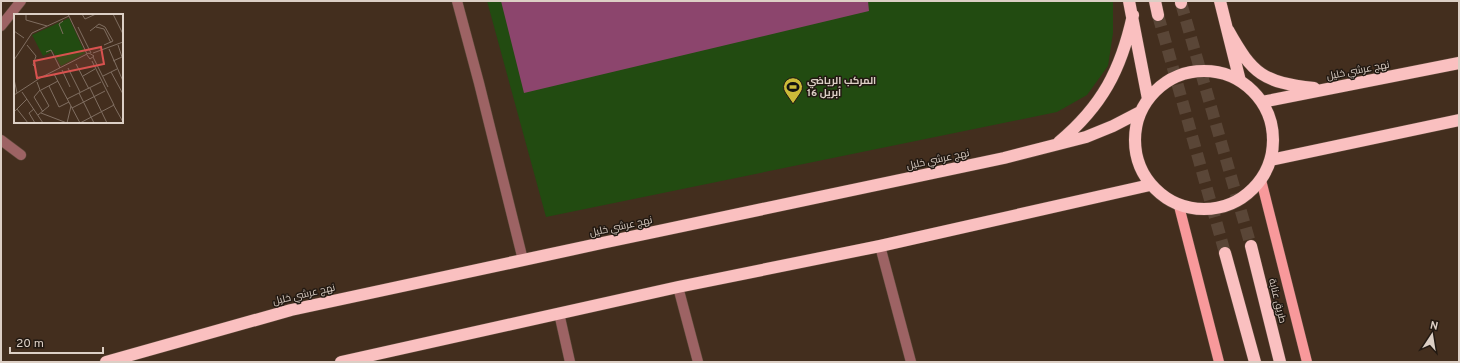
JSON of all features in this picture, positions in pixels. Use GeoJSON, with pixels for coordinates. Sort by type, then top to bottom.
{"type":"FeatureCollection","features":[{"type":"Feature","properties":{"kind":"highway"},"geometry":{"type":"LineString","coordinates":[[1129,1],[1133,15],[1148,99]]}},
{"type":"Feature","properties":{"kind":"highway"},"geometry":{"type":"LineString","coordinates":[[1155,1],[1158,15]]}},
{"type":"Feature","properties":{"kind":"highway"},"geometry":{"type":"LineString","coordinates":[[1220,1],[1240,81]]}},
{"type":"Feature","properties":{"kind":"highway"},"geometry":{"type":"LineString","coordinates":[[1057,144],[1076,128],[1093,108],[1107,87],[1119,64],[1133,15]]}},
{"type":"Feature","properties":{"kind":"highway"},"geometry":{"type":"LineString","coordinates":[[1228,30],[1241,54],[1261,74],[1272,80],[1287,85],[1325,90]]}},
{"type":"Feature","properties":{"kind":"highway","name":"نهج عرشي خليل"},"geometry":{"type":"LineString","coordinates":[[1262,102],[1459,63]]}},
{"type":"Feature","properties":{"kind":"highway"},"geometry":{"type":"LineString","coordinates":[[1208,71],[1219,73],[1240,81],[1256,94],[1271,120],[1274,140],[1271,160],[1261,180],[1249,194],[1233,204],[1215,209],[1197,210],[1179,206],[1162,197],[1150,185],[1141,171],[1136,157],[1134,142],[1135,127],[1140,112],[1148,99],[1160,86],[1174,77],[1191,72],[1208,71]]}},
{"type":"Feature","properties":{"kind":"highway","name":"نهج عرشي خليل"},"geometry":{"type":"LineString","coordinates":[[106,362],[291,310],[1004,158],[1086,137],[1113,126],[1140,112]]}},
{"type":"Feature","properties":{"kind":"highway"},"geometry":{"type":"LineString","coordinates":[[1271,160],[1459,120]]}},
{"type":"Feature","properties":{"kind":"highway"},"geometry":{"type":"LineString","coordinates":[[341,362],[366,359],[559,313],[880,246],[1150,185]]}},
{"type":"Feature","properties":{"kind":"highway","name":"طريق عنابة"},"geometry":{"type":"LineString","coordinates":[[1251,246],[1280,362]]}},
{"type":"Feature","properties":{"kind":"highway"},"geometry":{"type":"LineString","coordinates":[[1225,253],[1255,362]]}},
{"type":"Feature","properties":{"kind":"main road"},"geometry":{"type":"LineString","coordinates":[[1261,180],[1307,362]]}},
{"type":"Feature","properties":{"kind":"main road"},"geometry":{"type":"LineString","coordinates":[[1179,206],[1219,362]]}},
{"type":"Feature","properties":{"kind":"street"},"geometry":{"type":"LineString","coordinates":[[1,26],[21,1]]}},
{"type":"Feature","properties":{"kind":"street"},"geometry":{"type":"LineString","coordinates":[[457,1],[523,260]]}},
{"type":"Feature","properties":{"kind":"street"},"geometry":{"type":"LineString","coordinates":[[1,140],[21,155]]}},
{"type":"Feature","properties":{"kind":"street"},"geometry":{"type":"LineString","coordinates":[[880,246],[911,362]]}},
{"type":"Feature","properties":{"kind":"street"},"geometry":{"type":"LineString","coordinates":[[678,287],[698,362]]}},
{"type":"Feature","properties":{"kind":"street"},"geometry":{"type":"LineString","coordinates":[[559,313],[570,362]]}},
{"type":"Feature","properties":{"kind":"green space","name":"المركب الرياضي 16 أبريل"},"geometry":{"type":"Polygon","coordinates":[[[487,1],[1113,1],[1113,33],[1108,66],[1087,95],[1057,112],[546,217],[487,1]]]}},
{"type":"Feature","properties":{"kind":"building"},"geometry":{"type":"Polygon","coordinates":[[[501,1],[868,1],[869,11],[524,93],[501,1]]]}},
{"type":"Feature","properties":{"kind":"tunnel"},"geometry":{"type":"LineString","coordinates":[[1181,3],[1251,246]]}},
{"type":"Feature","properties":{"kind":"tunnel"},"geometry":{"type":"LineString","coordinates":[[1158,15],[1225,253]]}},
{"type":"Feature","properties":{"kind":"place","name":"المركب الرياضي 16 أبريل"},"geometry":{"type":"Point","coordinates":[793,104]}}]}
